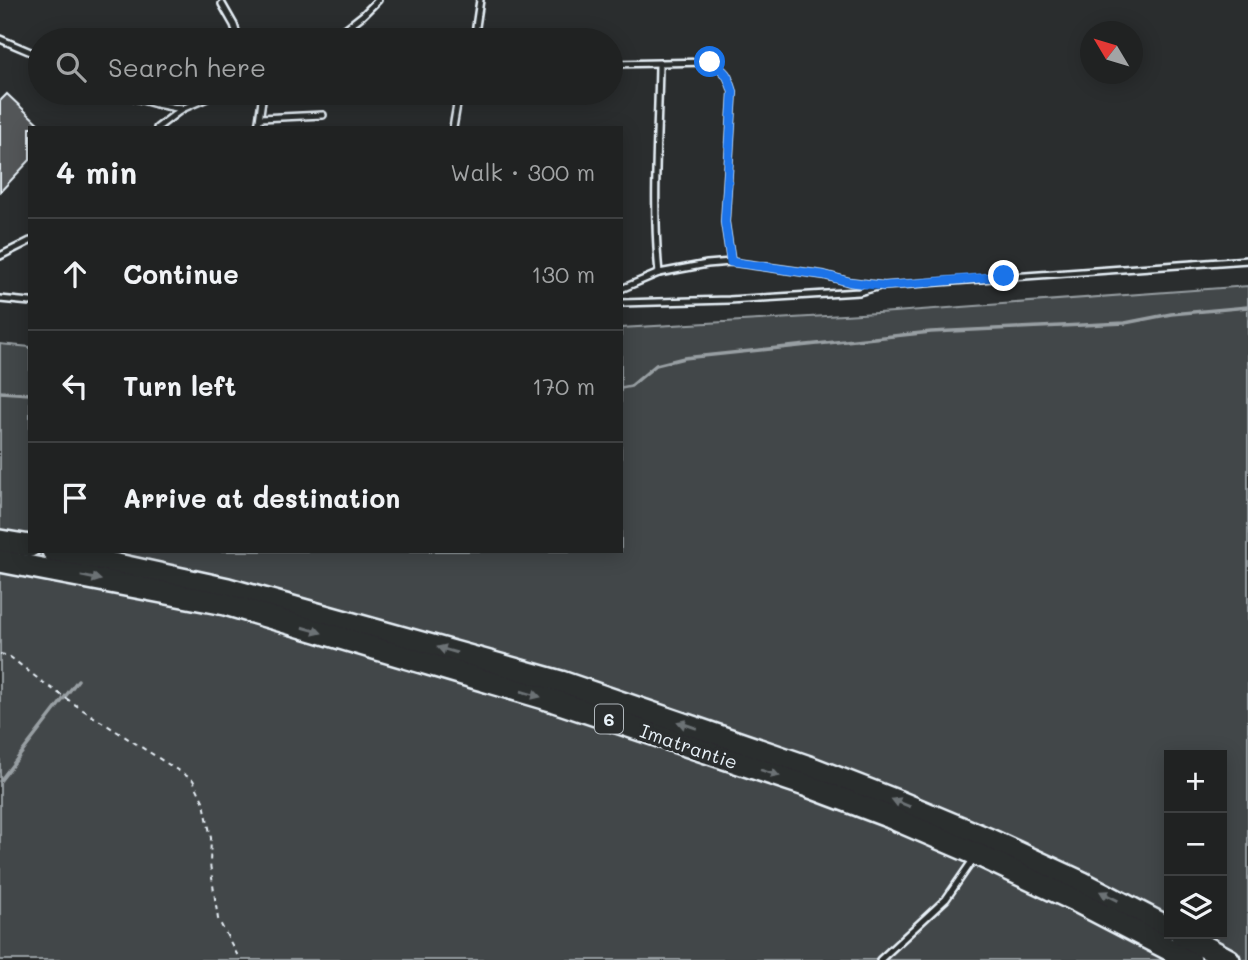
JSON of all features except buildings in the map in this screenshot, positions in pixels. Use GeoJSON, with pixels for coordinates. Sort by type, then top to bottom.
{"type":"FeatureCollection","features":[{"type":"Feature","properties":{"kind":"highway"},"geometry":{"type":"LineString","coordinates":[[0,541],[28,546]]}},
{"type":"Feature","properties":{"kind":"highway","name":"Imatrantie"},"geometry":{"type":"LineString","coordinates":[[61,553],[228,589],[600,696],[812,768],[897,801],[1083,883],[1164,925]]}},
{"type":"Feature","properties":{"kind":"highway","name":"Imatrantie"},"geometry":{"type":"LineString","coordinates":[[0,561],[225,604],[554,701],[805,785],[890,817],[977,855],[1074,900],[1190,960]]}},
{"type":"Feature","properties":{"kind":"highway"},"geometry":{"type":"LineString","coordinates":[[1190,939],[1229,960]]}},
{"type":"Feature","properties":{"kind":"lane"},"geometry":{"type":"LineString","coordinates":[[346,28],[378,0]]}},
{"type":"Feature","properties":{"kind":"lane"},"geometry":{"type":"LineString","coordinates":[[476,28],[483,0]]}},
{"type":"Feature","properties":{"kind":"lane"},"geometry":{"type":"LineString","coordinates":[[222,4],[235,28]]}},
{"type":"Feature","properties":{"kind":"lane"},"geometry":{"type":"LineString","coordinates":[[0,39],[28,51]]}},
{"type":"Feature","properties":{"kind":"lane"},"geometry":{"type":"LineString","coordinates":[[623,64],[710,62],[728,76],[733,92],[725,222],[731,262]]}},
{"type":"Feature","properties":{"kind":"lane"},"geometry":{"type":"LineString","coordinates":[[659,64],[655,194],[659,273]]}},
{"type":"Feature","properties":{"kind":"lane"},"geometry":{"type":"LineString","coordinates":[[161,105],[182,109]]}},
{"type":"Feature","properties":{"kind":"lane"},"geometry":{"type":"LineString","coordinates":[[160,126],[191,105]]}},
{"type":"Feature","properties":{"kind":"lane"},"geometry":{"type":"LineString","coordinates":[[258,126],[262,105]]}},
{"type":"Feature","properties":{"kind":"lane"},"geometry":{"type":"LineString","coordinates":[[453,126],[457,105]]}},
{"type":"Feature","properties":{"kind":"lane"},"geometry":{"type":"LineString","coordinates":[[260,117],[323,115]]}},
{"type":"Feature","properties":{"kind":"lane"},"geometry":{"type":"LineString","coordinates":[[0,256],[28,242]]}},
{"type":"Feature","properties":{"kind":"lane"},"geometry":{"type":"LineString","coordinates":[[623,303],[859,292],[884,286],[1248,260]]}},
{"type":"Feature","properties":{"kind":"lane"},"geometry":{"type":"LineString","coordinates":[[623,288],[659,273],[731,262],[884,286]]}},
{"type":"Feature","properties":{"kind":"lane"},"geometry":{"type":"LineString","coordinates":[[0,299],[28,302]]}},
{"type":"Feature","properties":{"kind":"lane"},"geometry":{"type":"LineString","coordinates":[[880,960],[946,899],[977,855]]}},
{"type":"Feature","properties":{"kind":"path"},"geometry":{"type":"LineString","coordinates":[[0,654],[9,656],[83,710],[193,780],[204,803],[211,838],[210,864],[218,919],[240,960]]}},
{"type":"Feature","properties":{"kind":"shaded area"},"geometry":{"type":"Polygon","coordinates":[[[1248,286],[1248,960],[0,960],[0,344],[28,347],[28,553],[623,553],[623,328],[894,312],[1248,286]]]}},
{"type":"Feature","properties":{"kind":"waterway"},"geometry":{"type":"LineString","coordinates":[[623,388],[631,386],[656,365],[684,358],[931,332],[1125,323],[1171,314],[1248,307]]}},
{"type":"Feature","properties":{"kind":"waterway"},"geometry":{"type":"LineString","coordinates":[[0,392],[28,394]]}},
{"type":"Feature","properties":{"kind":"waterway"},"geometry":{"type":"LineString","coordinates":[[0,781],[78,680]]}},
{"type":"Feature","properties":{"kind":"route"},"geometry":{"type":"LineString","coordinates":[[710,62],[728,76],[733,92],[725,222],[731,262],[884,286],[1004,276]]}}]}
